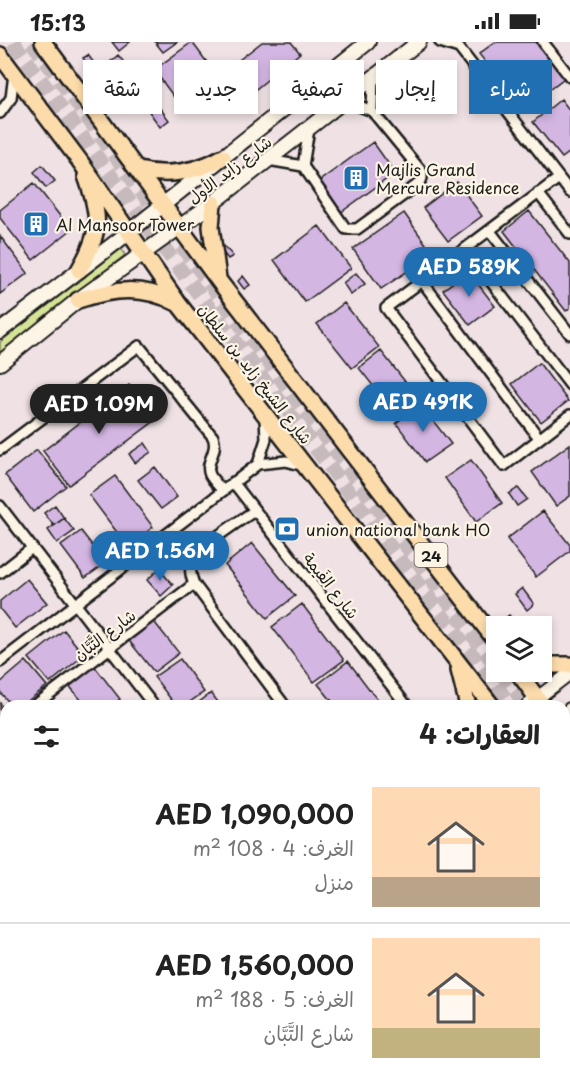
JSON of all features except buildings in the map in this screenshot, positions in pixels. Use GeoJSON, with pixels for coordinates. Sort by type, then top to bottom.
{"type":"FeatureCollection","features":[{"type":"Feature","properties":{"kind":"main road","name":"شارع الشيخ زايد بن سلطان"},"geometry":{"type":"LineString","coordinates":[[43,42],[219,281],[486,628]]}},
{"type":"Feature","properties":{"kind":"main road","name":"شارع زايد الأول"},"geometry":{"type":"LineString","coordinates":[[4,325],[129,232],[368,42]]}},
{"type":"Feature","properties":{"kind":"main road","name":"شارع زايد الأول"},"geometry":{"type":"LineString","coordinates":[[364,84],[419,42]]}},
{"type":"Feature","properties":{"kind":"main road","name":"شارع الشيخ زايد بن سلطان"},"geometry":{"type":"LineString","coordinates":[[0,55],[79,160],[178,303],[487,700]]}},
{"type":"Feature","properties":{"kind":"main road","name":"شارع زايد الأول"},"geometry":{"type":"LineString","coordinates":[[0,363],[78,300],[213,203],[327,114]]}},
{"type":"Feature","properties":{"kind":"main road"},"geometry":{"type":"LineString","coordinates":[[138,170],[161,174],[183,172],[223,158]]}},
{"type":"Feature","properties":{"kind":"main road"},"geometry":{"type":"LineString","coordinates":[[79,160],[91,193],[98,230],[92,247],[79,270]]}},
{"type":"Feature","properties":{"kind":"main road"},"geometry":{"type":"LineString","coordinates":[[213,203],[211,227],[219,281]]}},
{"type":"Feature","properties":{"kind":"main road"},"geometry":{"type":"LineString","coordinates":[[78,300],[110,292],[139,290],[178,303]]}},
{"type":"Feature","properties":{"kind":"main road"},"geometry":{"type":"LineString","coordinates":[[456,662],[466,700]]}},
{"type":"Feature","properties":{"kind":"main road"},"geometry":{"type":"LineString","coordinates":[[552,665],[570,665]]}},
{"type":"Feature","properties":{"kind":"main road"},"geometry":{"type":"LineString","coordinates":[[524,682],[534,700]]}},
{"type":"Feature","properties":{"kind":"street"},"geometry":{"type":"LineString","coordinates":[[440,42],[459,45],[570,192]]}},
{"type":"Feature","properties":{"kind":"street"},"geometry":{"type":"LineString","coordinates":[[543,42],[570,77]]}},
{"type":"Feature","properties":{"kind":"street"},"geometry":{"type":"LineString","coordinates":[[0,113],[11,98],[14,72]]}},
{"type":"Feature","properties":{"kind":"street"},"geometry":{"type":"LineString","coordinates":[[372,78],[372,111]]}},
{"type":"Feature","properties":{"kind":"street"},"geometry":{"type":"LineString","coordinates":[[309,129],[303,166],[346,229],[357,229],[420,183],[423,178],[422,172],[372,111],[364,108]]}},
{"type":"Feature","properties":{"kind":"street"},"geometry":{"type":"LineString","coordinates":[[268,160],[303,166]]}},
{"type":"Feature","properties":{"kind":"street"},"geometry":{"type":"LineString","coordinates":[[559,178],[386,308],[504,466],[570,415]]}},
{"type":"Feature","properties":{"kind":"street"},"geometry":{"type":"LineString","coordinates":[[538,193],[570,234]]}},
{"type":"Feature","properties":{"kind":"street"},"geometry":{"type":"LineString","coordinates":[[489,231],[570,334]]}},
{"type":"Feature","properties":{"kind":"street"},"geometry":{"type":"LineString","coordinates":[[466,249],[570,385]]}},
{"type":"Feature","properties":{"kind":"street"},"geometry":{"type":"LineString","coordinates":[[422,281],[539,438]]}},
{"type":"Feature","properties":{"kind":"street"},"geometry":{"type":"LineString","coordinates":[[0,450],[139,346],[213,436],[215,450],[209,462],[209,471],[223,491]]}},
{"type":"Feature","properties":{"kind":"street"},"geometry":{"type":"LineString","coordinates":[[258,464],[266,439],[265,414]]}},
{"type":"Feature","properties":{"kind":"street"},"geometry":{"type":"LineString","coordinates":[[0,662],[258,464],[286,461],[307,466]]}},
{"type":"Feature","properties":{"kind":"street","name":"شارع الفَيمة"},"geometry":{"type":"LineString","coordinates":[[233,482],[402,700]]}},
{"type":"Feature","properties":{"kind":"street"},"geometry":{"type":"LineString","coordinates":[[0,506],[149,700]]}},
{"type":"Feature","properties":{"kind":"street"},"geometry":{"type":"LineString","coordinates":[[255,511],[197,553],[190,568],[194,584],[281,700]]}},
{"type":"Feature","properties":{"kind":"street"},"geometry":{"type":"LineString","coordinates":[[0,573],[32,548]]}},
{"type":"Feature","properties":{"kind":"street","name":"شارع التَّبَّان"},"geometry":{"type":"LineString","coordinates":[[42,700],[194,584]]}},
{"type":"Feature","properties":{"kind":"street"},"geometry":{"type":"LineString","coordinates":[[540,700],[570,673]]}},
{"type":"Feature","properties":{"kind":"green space"},"geometry":{"type":"Polygon","coordinates":[[[121,249],[125,255],[0,353],[0,342],[121,249]]]}},
{"type":"Feature","properties":{"kind":"tunnel"},"geometry":{"type":"LineString","coordinates":[[13,42],[151,231],[506,700]]}},
{"type":"Feature","properties":{"kind":"tunnel"},"geometry":{"type":"LineString","coordinates":[[32,42],[486,653]]}},
{"type":"Feature","properties":{"kind":"tunnel"},"geometry":{"type":"LineString","coordinates":[[509,682],[522,700]]}},
{"type":"Feature","properties":{"kind":"place","name":"Majlis Grand Mercure Residence"},"geometry":{"type":"Point","coordinates":[356,178]}},
{"type":"Feature","properties":{"kind":"place","name":"Al Mansoor Tower"},"geometry":{"type":"Point","coordinates":[36,224]}},
{"type":"Feature","properties":{"kind":"place","name":"union national bank HO"},"geometry":{"type":"Point","coordinates":[287,529]}}]}
